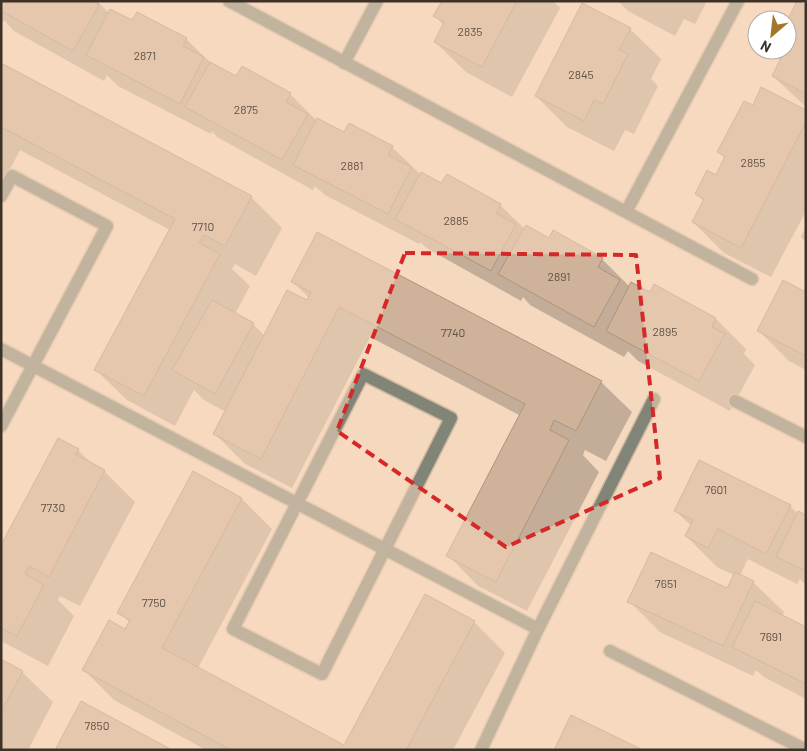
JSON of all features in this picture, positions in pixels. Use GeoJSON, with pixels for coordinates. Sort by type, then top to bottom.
{"type":"FeatureCollection","features":[{"type":"Feature","properties":{"kind":"street"},"geometry":{"type":"LineString","coordinates":[[229,1],[752,280]]}},
{"type":"Feature","properties":{"kind":"street"},"geometry":{"type":"LineString","coordinates":[[344,63],[377,1]]}},
{"type":"Feature","properties":{"kind":"street"},"geometry":{"type":"LineString","coordinates":[[626,212],[738,1]]}},
{"type":"Feature","properties":{"kind":"street"},"geometry":{"type":"LineString","coordinates":[[1,196],[12,176],[107,226],[1,426]]}},
{"type":"Feature","properties":{"kind":"street"},"geometry":{"type":"LineString","coordinates":[[1,349],[538,629]]}},
{"type":"Feature","properties":{"kind":"street"},"geometry":{"type":"LineString","coordinates":[[362,374],[451,418],[322,674],[233,629],[297,504],[362,374]]}},
{"type":"Feature","properties":{"kind":"street"},"geometry":{"type":"LineString","coordinates":[[482,750],[538,629],[654,400]]}},
{"type":"Feature","properties":{"kind":"street"},"geometry":{"type":"LineString","coordinates":[[734,401],[806,437]]}},
{"type":"Feature","properties":{"kind":"street"},"geometry":{"type":"LineString","coordinates":[[610,651],[806,750]]}},
{"type":"Feature","properties":{"kind":"highlighted area"},"geometry":{"type":"Polygon","coordinates":[[[405,253],[636,255],[660,478],[506,547],[337,431],[405,253]]]}},
{"type":"Feature","properties":{"kind":"building"},"geometry":{"type":"Polygon","coordinates":[[[1,1],[93,1],[99,5],[73,51],[1,11],[1,1]]]}},
{"type":"Feature","properties":{"kind":"building"},"geometry":{"type":"Polygon","coordinates":[[[442,1],[517,1],[482,67],[434,42],[444,22],[433,16],[442,1]]]}},
{"type":"Feature","properties":{"kind":"building"},"geometry":{"type":"Polygon","coordinates":[[[797,1],[806,6],[806,94],[772,76],[780,60],[797,60],[797,10],[792,10],[797,1]]]}},
{"type":"Feature","properties":{"kind":"building"},"geometry":{"type":"Polygon","coordinates":[[[582,3],[631,28],[619,50],[628,54],[603,104],[594,100],[584,121],[535,96],[582,3]]]}},
{"type":"Feature","properties":{"kind":"building"},"geometry":{"type":"Polygon","coordinates":[[[110,9],[132,20],[137,12],[187,38],[183,46],[204,57],[180,104],[86,55],[110,9]]]}},
{"type":"Feature","properties":{"kind":"building"},"geometry":{"type":"Polygon","coordinates":[[[210,62],[236,76],[242,66],[291,93],[286,102],[308,114],[282,160],[185,107],[210,62]]]}},
{"type":"Feature","properties":{"kind":"building"},"geometry":{"type":"Polygon","coordinates":[[[1,63],[252,196],[225,246],[204,235],[199,243],[220,254],[144,396],[94,370],[175,219],[1,127],[1,63]]]}},
{"type":"Feature","properties":{"kind":"building"},"geometry":{"type":"Polygon","coordinates":[[[761,87],[806,110],[806,122],[741,248],[692,222],[704,199],[695,194],[707,170],[716,175],[725,156],[717,152],[744,101],[753,105],[761,87]]]}},
{"type":"Feature","properties":{"kind":"building"},"geometry":{"type":"Polygon","coordinates":[[[317,118],[344,132],[349,123],[393,146],[388,155],[412,167],[388,214],[293,165],[317,118]]]}},
{"type":"Feature","properties":{"kind":"building"},"geometry":{"type":"Polygon","coordinates":[[[421,172],[441,183],[447,174],[501,204],[496,213],[516,224],[491,271],[395,219],[421,172]]]}},
{"type":"Feature","properties":{"kind":"building"},"geometry":{"type":"Polygon","coordinates":[[[526,225],[549,238],[553,230],[603,258],[598,267],[620,280],[594,327],[498,274],[526,225]]]}},
{"type":"Feature","properties":{"kind":"building"},"geometry":{"type":"Polygon","coordinates":[[[317,232],[602,381],[576,431],[554,420],[550,430],[569,440],[496,582],[446,556],[525,404],[339,307],[261,459],[213,434],[287,290],[307,300],[311,292],[291,282],[317,232]]]}},
{"type":"Feature","properties":{"kind":"building"},"geometry":{"type":"Polygon","coordinates":[[[783,280],[806,292],[806,356],[757,331],[783,280]]]}},
{"type":"Feature","properties":{"kind":"building"},"geometry":{"type":"Polygon","coordinates":[[[631,282],[650,292],[654,284],[716,318],[712,327],[725,334],[699,381],[606,331],[631,282]]]}},
{"type":"Feature","properties":{"kind":"building"},"geometry":{"type":"Polygon","coordinates":[[[212,300],[254,323],[215,394],[172,370],[212,300]]]}},
{"type":"Feature","properties":{"kind":"building"},"geometry":{"type":"Polygon","coordinates":[[[58,438],[79,449],[75,454],[105,470],[49,577],[29,566],[25,574],[44,585],[17,636],[1,628],[1,545],[58,438]]]}},
{"type":"Feature","properties":{"kind":"building"},"geometry":{"type":"Polygon","coordinates":[[[699,460],[791,505],[766,554],[718,529],[708,548],[685,536],[693,520],[674,511],[699,460]]]}},
{"type":"Feature","properties":{"kind":"building"},"geometry":{"type":"Polygon","coordinates":[[[193,471],[242,498],[162,648],[344,745],[425,594],[475,621],[406,750],[231,750],[82,670],[109,620],[125,629],[130,620],[117,613],[193,471]]]}},
{"type":"Feature","properties":{"kind":"building"},"geometry":{"type":"Polygon","coordinates":[[[798,511],[806,515],[806,571],[776,557],[798,511]]]}},
{"type":"Feature","properties":{"kind":"building"},"geometry":{"type":"Polygon","coordinates":[[[651,552],[727,588],[735,572],[754,581],[723,646],[627,602],[651,552]]]}},
{"type":"Feature","properties":{"kind":"building"},"geometry":{"type":"Polygon","coordinates":[[[755,601],[806,627],[806,684],[732,647],[755,601]]]}},
{"type":"Feature","properties":{"kind":"building"},"geometry":{"type":"Polygon","coordinates":[[[1,659],[23,671],[1,712],[1,659]]]}},
{"type":"Feature","properties":{"kind":"building"},"geometry":{"type":"Polygon","coordinates":[[[81,701],[172,750],[55,750],[81,701]]]}},
{"type":"Feature","properties":{"kind":"building"},"geometry":{"type":"Polygon","coordinates":[[[571,715],[643,750],[554,750],[571,715]]]}}]}
